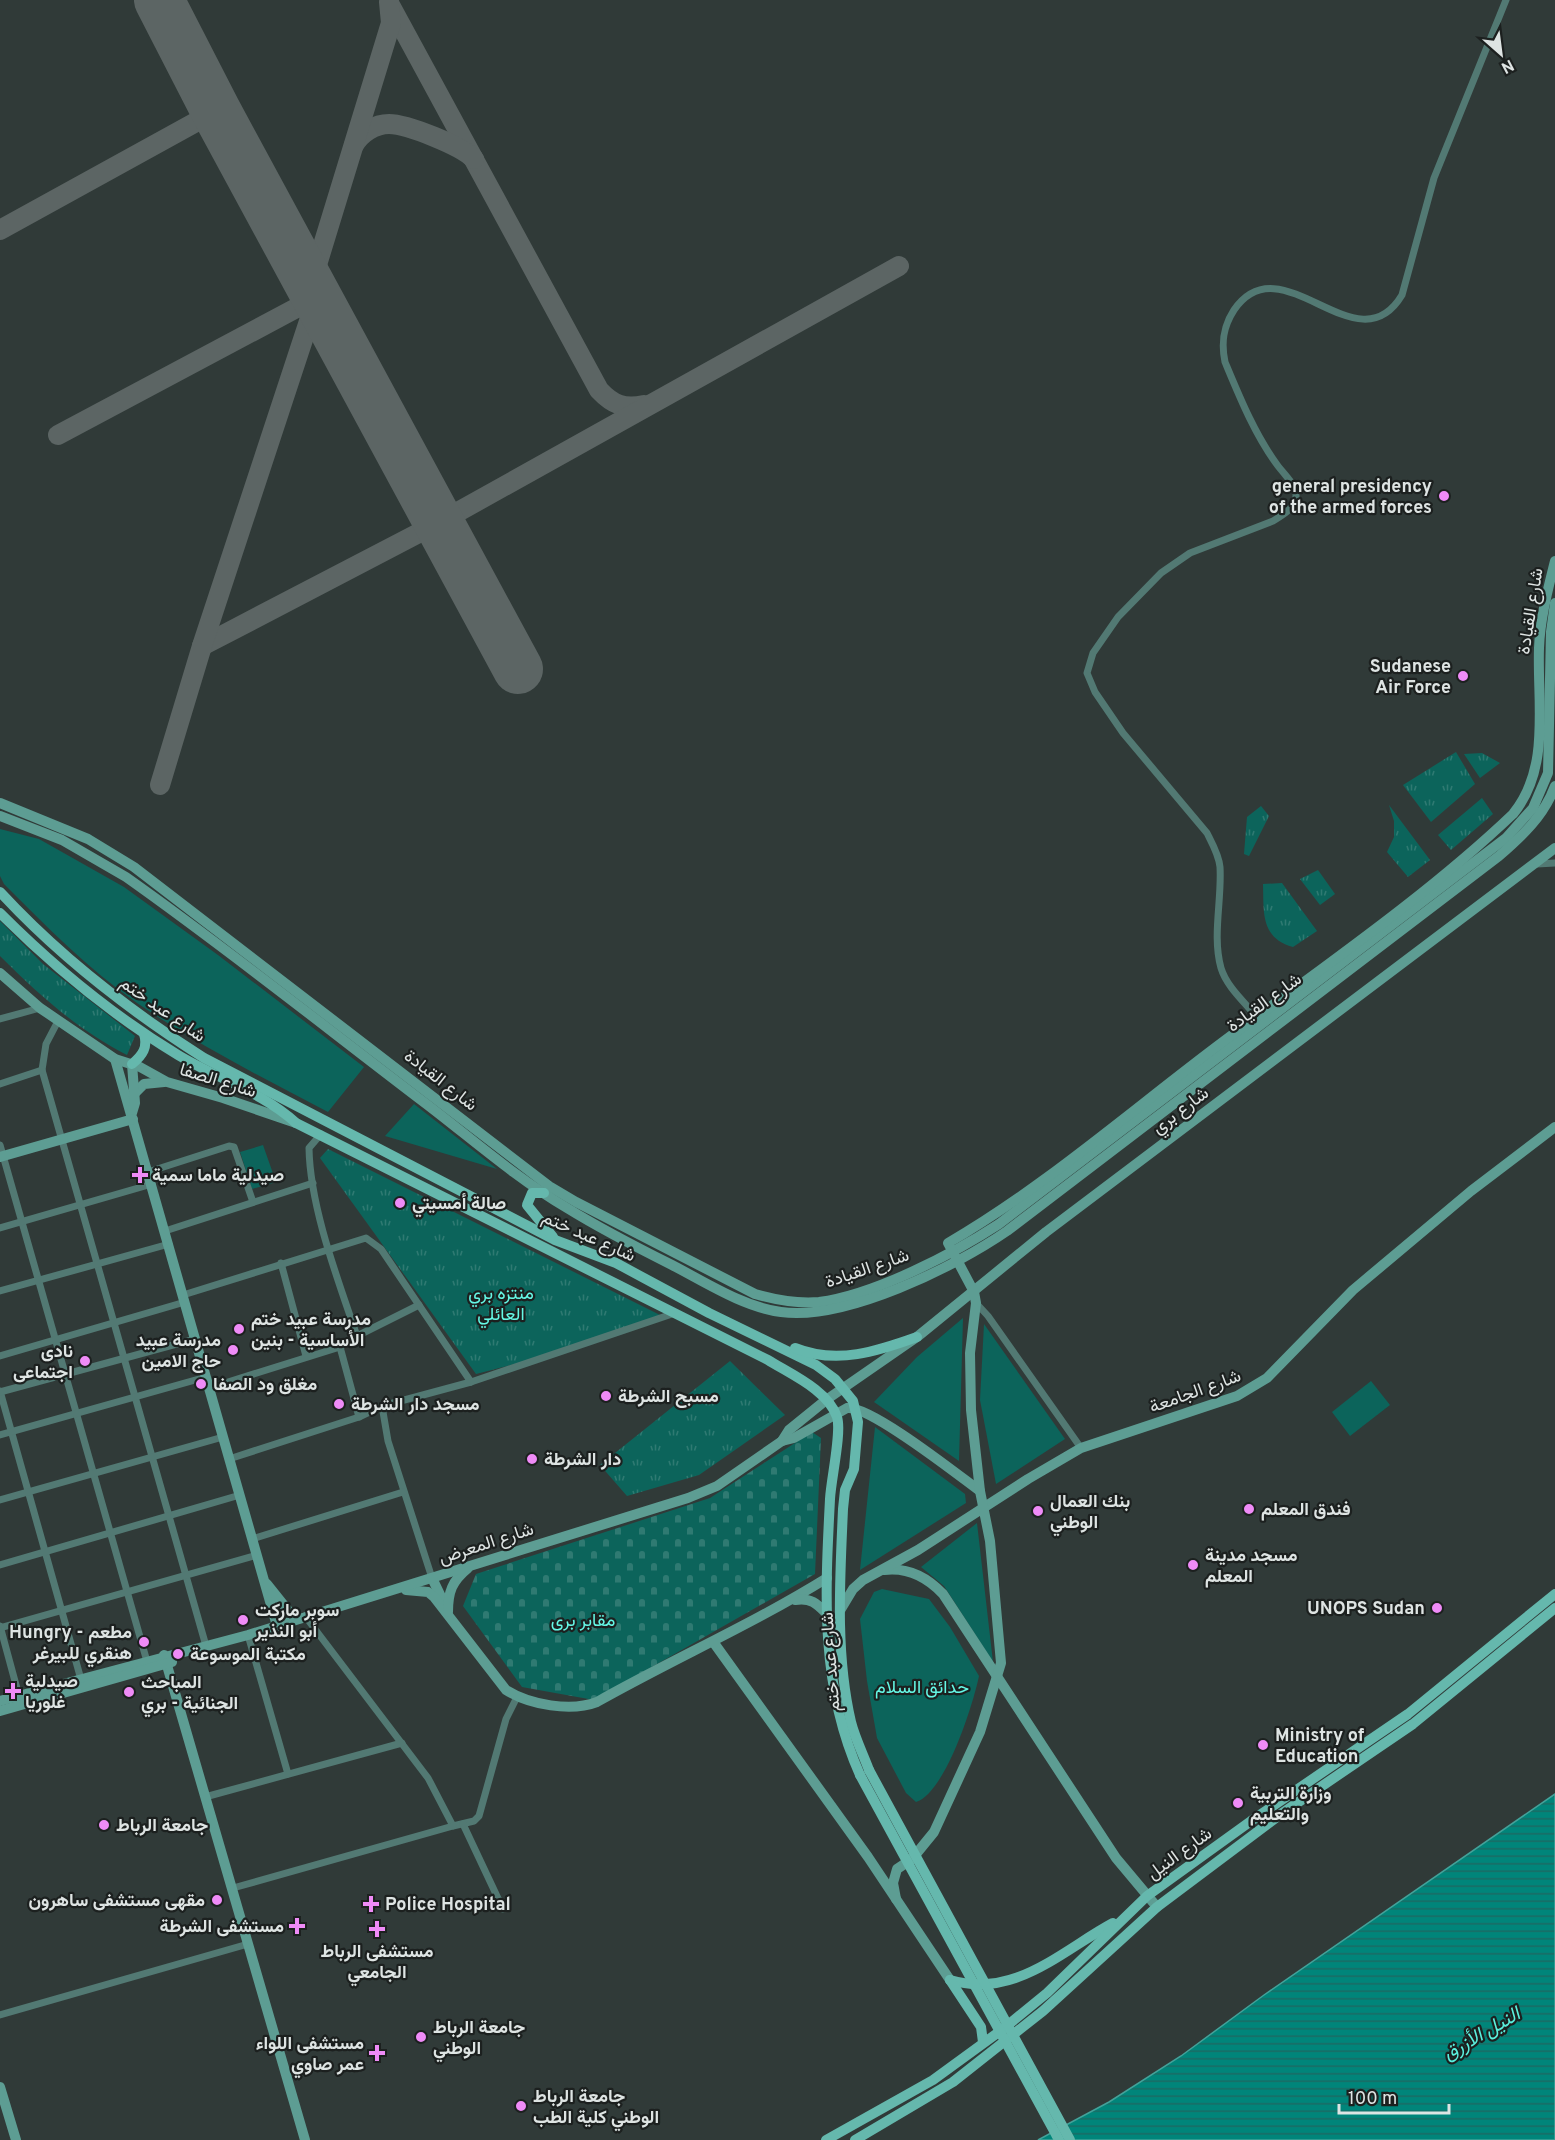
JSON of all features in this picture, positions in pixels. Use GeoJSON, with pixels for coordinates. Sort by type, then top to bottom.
{"type":"FeatureCollection","features":[{"type":"Feature","properties":{"kind":"main road","name":"شارع القيادة"},"geometry":{"type":"LineString","coordinates":[[1391,927],[1523,802],[1537,760],[1539,645],[1555,561]]}},
{"type":"Feature","properties":{"kind":"main road","name":"شارع القيادة"},"geometry":{"type":"LineString","coordinates":[[0,803],[88,839],[134,867],[385,1057],[549,1186],[594,1213],[755,1294],[781,1301],[819,1302],[870,1287],[1007,1231],[1506,838],[1521,823],[1537,800],[1548,773],[1551,754],[1551,632],[1555,603]]}},
{"type":"Feature","properties":{"kind":"main road","name":"شارع القيادة"},"geometry":{"type":"LineString","coordinates":[[0,816],[62,840],[126,877],[544,1193],[611,1233],[703,1282],[752,1304],[780,1312],[820,1312],[846,1305],[953,1253],[999,1224],[1260,1020],[1525,834],[1540,814],[1555,786]]}},
{"type":"Feature","properties":{"kind":"main road","name":"شارع بري"},"geometry":{"type":"LineString","coordinates":[[826,1400],[975,1297],[1056,1224],[1555,848]]}},
{"type":"Feature","properties":{"kind":"main road","name":"شارع عبد ختم"},"geometry":{"type":"LineString","coordinates":[[0,892],[79,969],[196,1053],[555,1240],[616,1263],[816,1365],[844,1389],[856,1408],[858,1433],[854,1469],[845,1490],[843,1509],[844,1686],[865,1773]]}},
{"type":"Feature","properties":{"kind":"main road","name":"شارع عبد ختم"},"geometry":{"type":"LineString","coordinates":[[0,913],[70,979],[144,1034],[196,1066],[283,1110],[296,1123],[768,1359],[826,1400],[834,1413],[838,1431],[832,1477],[827,1578],[830,1670],[844,1740],[865,1773]]}},
{"type":"Feature","properties":{"kind":"main road","name":"شارع الصفا"},"geometry":{"type":"LineString","coordinates":[[0,973],[40,1008],[116,1059],[132,1064],[167,1082],[296,1123]]}},
{"type":"Feature","properties":{"kind":"main road"},"geometry":{"type":"LineString","coordinates":[[132,1116],[134,1095],[132,1064],[143,1052],[147,1043],[144,1034]]}},
{"type":"Feature","properties":{"kind":"main road"},"geometry":{"type":"LineString","coordinates":[[377,1067],[385,1057]]}},
{"type":"Feature","properties":{"kind":"main road"},"geometry":{"type":"LineString","coordinates":[[116,1059],[277,1626]]}},
{"type":"Feature","properties":{"kind":"main road"},"geometry":{"type":"LineString","coordinates":[[134,1095],[144,1084],[167,1082]]}},
{"type":"Feature","properties":{"kind":"main road"},"geometry":{"type":"LineString","coordinates":[[1,1153],[62,1139],[132,1116]]}},
{"type":"Feature","properties":{"kind":"main road","name":"شارع الجامعة"},"geometry":{"type":"LineString","coordinates":[[842,1609],[858,1583],[918,1550],[1081,1448],[1237,1396],[1267,1378],[1353,1290],[1472,1191],[1555,1128]]}},
{"type":"Feature","properties":{"kind":"main road"},"geometry":{"type":"LineString","coordinates":[[544,1193],[532,1192],[527,1205],[555,1240]]}},
{"type":"Feature","properties":{"kind":"main road"},"geometry":{"type":"LineString","coordinates":[[896,1899],[893,1883],[897,1869],[912,1859],[934,1832],[980,1731],[998,1681],[1001,1656],[990,1541],[980,1491],[970,1370],[975,1297],[953,1253]]}},
{"type":"Feature","properties":{"kind":"main road"},"geometry":{"type":"LineString","coordinates":[[764,1340],[778,1341],[802,1351],[843,1356],[879,1350],[917,1337]]}},
{"type":"Feature","properties":{"kind":"main road","name":"شارع المعرض"},"geometry":{"type":"LineString","coordinates":[[782,1441],[789,1430],[826,1400]]}},
{"type":"Feature","properties":{"kind":"main road"},"geometry":{"type":"LineString","coordinates":[[856,1408],[920,1447],[980,1491]]}},
{"type":"Feature","properties":{"kind":"main road","name":"شارع المعرض"},"geometry":{"type":"LineString","coordinates":[[0,1701],[82,1683],[166,1660],[704,1493],[782,1441],[794,1438],[834,1413],[856,1408]]}},
{"type":"Feature","properties":{"kind":"main road"},"geometry":{"type":"LineString","coordinates":[[448,1612],[448,1594],[453,1583],[470,1566]]}},
{"type":"Feature","properties":{"kind":"main road"},"geometry":{"type":"LineString","coordinates":[[878,1571],[901,1569],[932,1583],[954,1612],[1116,1858],[1157,1907]]}},
{"type":"Feature","properties":{"kind":"main road"},"geometry":{"type":"LineString","coordinates":[[432,1578],[448,1612]]}},
{"type":"Feature","properties":{"kind":"main road"},"geometry":{"type":"LineString","coordinates":[[388,1592],[428,1592],[448,1612],[497,1680],[517,1697],[565,1706],[590,1705],[714,1643],[792,1601],[827,1578]]}},
{"type":"Feature","properties":{"kind":"main road"},"geometry":{"type":"LineString","coordinates":[[264,1582],[300,1618]]}},
{"type":"Feature","properties":{"kind":"main road","name":"شارع النيل"},"geometry":{"type":"LineString","coordinates":[[825,2140],[933,2080],[1047,1993],[1147,1896],[1251,1821],[1408,1714],[1555,1594]]}},
{"type":"Feature","properties":{"kind":"main road"},"geometry":{"type":"LineString","coordinates":[[792,1601],[805,1598],[815,1602],[829,1616]]}},
{"type":"Feature","properties":{"kind":"main road","name":"شارع النيل"},"geometry":{"type":"LineString","coordinates":[[855,2140],[958,2077],[1043,2011],[1157,1907],[1281,1814],[1413,1724],[1555,1608]]}},
{"type":"Feature","properties":{"kind":"main road"},"geometry":{"type":"LineString","coordinates":[[714,1643],[896,1899],[981,2027],[983,2042]]}},
{"type":"Feature","properties":{"kind":"main road"},"geometry":{"type":"LineString","coordinates":[[166,1660],[305,2140]]}},
{"type":"Feature","properties":{"kind":"main road","name":"شارع المعرض"},"geometry":{"type":"LineString","coordinates":[[0,1711],[82,1683]]}},
{"type":"Feature","properties":{"kind":"main road"},"geometry":{"type":"LineString","coordinates":[[865,1773],[1059,2140]]}},
{"type":"Feature","properties":{"kind":"main road"},"geometry":{"type":"LineString","coordinates":[[865,1773],[1070,2140]]}},
{"type":"Feature","properties":{"kind":"main road"},"geometry":{"type":"LineString","coordinates":[[950,1980],[969,1986],[1017,1977],[1064,1956],[1122,1919]]}},
{"type":"Feature","properties":{"kind":"main road"},"geometry":{"type":"LineString","coordinates":[[0,2087],[2,2104],[16,2140]]}},
{"type":"Feature","properties":{"kind":"street"},"geometry":{"type":"LineString","coordinates":[[1260,1020],[1230,984],[1221,969],[1218,927],[1220,867],[1215,849],[1207,833],[1123,733],[1095,692],[1087,674],[1093,653],[1118,617],[1161,573],[1190,553],[1273,521],[1294,503],[1296,494],[1293,486],[1265,446],[1225,362],[1222,347],[1228,322],[1242,300],[1252,292],[1265,287],[1294,293],[1360,320],[1386,314],[1395,306],[1402,295],[1434,178],[1506,0]]}},
{"type":"Feature","properties":{"kind":"street"},"geometry":{"type":"LineString","coordinates":[[1533,864],[1555,863]]}},
{"type":"Feature","properties":{"kind":"street"},"geometry":{"type":"LineString","coordinates":[[0,1018],[40,1008]]}},
{"type":"Feature","properties":{"kind":"street"},"geometry":{"type":"LineString","coordinates":[[58,1021],[46,1044],[42,1070],[207,1646]]}},
{"type":"Feature","properties":{"kind":"street"},"geometry":{"type":"LineString","coordinates":[[0,1084],[42,1070]]}},
{"type":"Feature","properties":{"kind":"street"},"geometry":{"type":"LineString","coordinates":[[321,1134],[309,1148],[313,1184],[329,1248],[357,1336]]}},
{"type":"Feature","properties":{"kind":"street"},"geometry":{"type":"LineString","coordinates":[[148,1172],[234,1147],[253,1202]]}},
{"type":"Feature","properties":{"kind":"street"},"geometry":{"type":"LineString","coordinates":[[1,1153],[148,1665]]}},
{"type":"Feature","properties":{"kind":"street"},"geometry":{"type":"LineString","coordinates":[[0,1227],[152,1184]]}},
{"type":"Feature","properties":{"kind":"street"},"geometry":{"type":"LineString","coordinates":[[165,1231],[313,1184]]}},
{"type":"Feature","properties":{"kind":"street"},"geometry":{"type":"LineString","coordinates":[[0,1356],[114,1323],[281,1263],[366,1238],[375,1241],[471,1382]]}},
{"type":"Feature","properties":{"kind":"street"},"geometry":{"type":"LineString","coordinates":[[0,1291],[169,1244]]}},
{"type":"Feature","properties":{"kind":"street"},"geometry":{"type":"LineString","coordinates":[[281,1263],[306,1356]]}},
{"type":"Feature","properties":{"kind":"street"},"geometry":{"type":"LineString","coordinates":[[975,1297],[1081,1448]]}},
{"type":"Feature","properties":{"kind":"street"},"geometry":{"type":"LineString","coordinates":[[0,1435],[135,1397],[208,1382],[340,1347],[419,1305]]}},
{"type":"Feature","properties":{"kind":"street"},"geometry":{"type":"LineString","coordinates":[[230,1459],[359,1417],[382,1406],[471,1382],[675,1313]]}},
{"type":"Feature","properties":{"kind":"street"},"geometry":{"type":"LineString","coordinates":[[82,1683],[0,1392],[195,1339]]}},
{"type":"Feature","properties":{"kind":"street"},"geometry":{"type":"LineString","coordinates":[[340,1347],[359,1417]]}},
{"type":"Feature","properties":{"kind":"street"},"geometry":{"type":"LineString","coordinates":[[382,1406],[388,1442],[432,1578]]}},
{"type":"Feature","properties":{"kind":"street"},"geometry":{"type":"LineString","coordinates":[[0,1500],[224,1437]]}},
{"type":"Feature","properties":{"kind":"street"},"geometry":{"type":"LineString","coordinates":[[252,1539],[403,1492]]}},
{"type":"Feature","properties":{"kind":"street"},"geometry":{"type":"LineString","coordinates":[[0,1565],[240,1495]]}},
{"type":"Feature","properties":{"kind":"street"},"geometry":{"type":"LineString","coordinates":[[20,1696],[0,1628],[257,1555]]}},
{"type":"Feature","properties":{"kind":"street"},"geometry":{"type":"LineString","coordinates":[[300,1618],[428,1778],[453,1826]]}},
{"type":"Feature","properties":{"kind":"street"},"geometry":{"type":"LineString","coordinates":[[248,1635],[288,1774]]}},
{"type":"Feature","properties":{"kind":"street"},"geometry":{"type":"LineString","coordinates":[[233,1888],[474,1821],[479,1816],[506,1719],[517,1697]]}},
{"type":"Feature","properties":{"kind":"street"},"geometry":{"type":"LineString","coordinates":[[205,1797],[402,1743]]}},
{"type":"Feature","properties":{"kind":"street"},"geometry":{"type":"LineString","coordinates":[[463,1824],[503,1909]]}},
{"type":"Feature","properties":{"kind":"street"},"geometry":{"type":"LineString","coordinates":[[0,2015],[248,1944]]}},
{"type":"Feature","properties":{"kind":"green space"},"geometry":{"type":"Polygon","coordinates":[[[1456,752],[1475,784],[1431,822],[1403,785],[1456,752]]]}},
{"type":"Feature","properties":{"kind":"green space"},"geometry":{"type":"Polygon","coordinates":[[[1482,753],[1500,763],[1480,778],[1464,754],[1482,753]]]}},
{"type":"Feature","properties":{"kind":"green space"},"geometry":{"type":"Polygon","coordinates":[[[1482,798],[1493,814],[1451,850],[1438,835],[1482,798]]]}},
{"type":"Feature","properties":{"kind":"green space"},"geometry":{"type":"Polygon","coordinates":[[[1389,805],[1430,860],[1408,877],[1387,852],[1394,837],[1394,821],[1389,805]]]}},
{"type":"Feature","properties":{"kind":"green space"},"geometry":{"type":"Polygon","coordinates":[[[1261,806],[1269,816],[1249,856],[1244,854],[1247,817],[1261,806]]]}},
{"type":"Feature","properties":{"kind":"green space"},"geometry":{"type":"Polygon","coordinates":[[[0,829],[39,839],[124,887],[218,955],[364,1067],[328,1112],[231,1061],[137,1003],[84,961],[4,884],[0,876],[0,829]]]}},
{"type":"Feature","properties":{"kind":"green space"},"geometry":{"type":"Polygon","coordinates":[[[1318,870],[1335,894],[1320,905],[1300,879],[1318,870]]]}},
{"type":"Feature","properties":{"kind":"green space"},"geometry":{"type":"Polygon","coordinates":[[[1282,883],[1317,931],[1293,947],[1282,943],[1269,930],[1264,913],[1263,884],[1282,883]]]}},
{"type":"Feature","properties":{"kind":"green space"},"geometry":{"type":"Polygon","coordinates":[[[0,921],[43,964],[135,1036],[127,1055],[60,1011],[0,956],[0,921]]]}},
{"type":"Feature","properties":{"kind":"green space"},"geometry":{"type":"Polygon","coordinates":[[[414,1104],[497,1169],[385,1136],[414,1104]]]}},
{"type":"Feature","properties":{"kind":"green space"},"geometry":{"type":"Polygon","coordinates":[[[263,1145],[276,1182],[252,1189],[240,1152],[263,1145]]]}},
{"type":"Feature","properties":{"kind":"green space","name":"منتزه بري العائلي"},"geometry":{"type":"Polygon","coordinates":[[[328,1149],[662,1316],[526,1361],[476,1374],[320,1158],[328,1149]]]}},
{"type":"Feature","properties":{"kind":"green space"},"geometry":{"type":"Polygon","coordinates":[[[963,1318],[959,1461],[874,1402],[917,1357],[963,1318]]]}},
{"type":"Feature","properties":{"kind":"green space"},"geometry":{"type":"Polygon","coordinates":[[[984,1324],[1065,1439],[996,1484],[980,1400],[984,1324]]]}},
{"type":"Feature","properties":{"kind":"green space"},"geometry":{"type":"Polygon","coordinates":[[[730,1361],[785,1415],[699,1475],[627,1496],[600,1465],[730,1361]]]}},
{"type":"Feature","properties":{"kind":"green space"},"geometry":{"type":"Polygon","coordinates":[[[1371,1381],[1390,1405],[1350,1436],[1332,1412],[1371,1381]]]}},
{"type":"Feature","properties":{"kind":"green space"},"geometry":{"type":"Polygon","coordinates":[[[875,1427],[965,1494],[966,1503],[860,1570],[875,1427]]]}},
{"type":"Feature","properties":{"kind":"green space","name":"مقابر برى"},"geometry":{"type":"Polygon","coordinates":[[[812,1432],[821,1438],[815,1574],[594,1700],[522,1687],[463,1606],[476,1574],[710,1498],[812,1432]]]}},
{"type":"Feature","properties":{"kind":"green space","name":"حدائق السلام"},"geometry":{"type":"Polygon","coordinates":[[[977,1523],[993,1662],[944,1586],[921,1567],[977,1523]]]}},
{"type":"Feature","properties":{"kind":"green space","name":"حدائق السلام"},"geometry":{"type":"Polygon","coordinates":[[[882,1589],[929,1599],[950,1627],[979,1676],[971,1707],[947,1766],[927,1795],[916,1802],[906,1793],[877,1738],[867,1681],[860,1619],[874,1592],[882,1589]]]}},
{"type":"Feature","properties":{"kind":"water","name":"النيل الأزرق"},"geometry":{"type":"Polygon","coordinates":[[[1555,1794],[1555,2140],[1038,2140],[1109,2102],[1181,2056],[1264,1995],[1555,1794]]]}},
{"type":"Feature","properties":{"kind":"taxiway"},"geometry":{"type":"LineString","coordinates":[[160,785],[202,646],[317,297],[316,268],[391,23],[389,2]]}},
{"type":"Feature","properties":{"kind":"taxiway"},"geometry":{"type":"LineString","coordinates":[[390,5],[599,390],[619,405],[644,405]]}},
{"type":"Feature","properties":{"kind":"taxiway"},"geometry":{"type":"LineString","coordinates":[[0,230],[216,111]]}},
{"type":"Feature","properties":{"kind":"taxiway"},"geometry":{"type":"LineString","coordinates":[[354,145],[369,130],[389,124],[421,132],[447,142],[474,159]]}},
{"type":"Feature","properties":{"kind":"taxiway"},"geometry":{"type":"LineString","coordinates":[[202,646],[438,523],[899,266]]}},
{"type":"Feature","properties":{"kind":"taxiway"},"geometry":{"type":"LineString","coordinates":[[58,435],[317,297]]}},
{"type":"Feature","properties":{"kind":"runway"},"geometry":{"type":"LineString","coordinates":[[159,0],[216,111],[518,669]]}},
{"type":"Feature","properties":{"kind":"place","name":"general presidency of the armed forces"},"geometry":{"type":"Point","coordinates":[1444,496]}},
{"type":"Feature","properties":{"kind":"place","name":"Sudanese Air Force"},"geometry":{"type":"Point","coordinates":[1463,676]}},
{"type":"Feature","properties":{"kind":"place","name":"صيدلية ماما سمية"},"geometry":{"type":"Point","coordinates":[140,1175]}},
{"type":"Feature","properties":{"kind":"place","name":"صالة أمسيتي"},"geometry":{"type":"Point","coordinates":[400,1203]}},
{"type":"Feature","properties":{"kind":"place","name":"مدرسة عبيد ختم الأساسية - بنين"},"geometry":{"type":"Point","coordinates":[239,1329]}},
{"type":"Feature","properties":{"kind":"place","name":"مدرسة عبيد حاج الامين"},"geometry":{"type":"Point","coordinates":[233,1350]}},
{"type":"Feature","properties":{"kind":"place","name":"نادى اجتماعى"},"geometry":{"type":"Point","coordinates":[85,1361]}},
{"type":"Feature","properties":{"kind":"place","name":"مغلق ود الصفا"},"geometry":{"type":"Point","coordinates":[201,1384]}},
{"type":"Feature","properties":{"kind":"place","name":"مسبح الشرطة"},"geometry":{"type":"Point","coordinates":[606,1396]}},
{"type":"Feature","properties":{"kind":"place","name":"مسجد دار الشرطة"},"geometry":{"type":"Point","coordinates":[339,1404]}},
{"type":"Feature","properties":{"kind":"place","name":"دار الشرطة"},"geometry":{"type":"Point","coordinates":[532,1459]}},
{"type":"Feature","properties":{"kind":"place","name":"فندق المعلم"},"geometry":{"type":"Point","coordinates":[1249,1509]}},
{"type":"Feature","properties":{"kind":"place","name":"بنك العمال الوطني"},"geometry":{"type":"Point","coordinates":[1038,1511]}},
{"type":"Feature","properties":{"kind":"place","name":"مسجد مدينة المعلم"},"geometry":{"type":"Point","coordinates":[1193,1565]}},
{"type":"Feature","properties":{"kind":"place","name":"UNOPS Sudan"},"geometry":{"type":"Point","coordinates":[1437,1608]}},
{"type":"Feature","properties":{"kind":"place","name":"سوبر ماركت أبو النذير"},"geometry":{"type":"Point","coordinates":[243,1620]}},
{"type":"Feature","properties":{"kind":"place","name":"Hungry - مطعم هنقري للبيرغر"},"geometry":{"type":"Point","coordinates":[144,1642]}},
{"type":"Feature","properties":{"kind":"place","name":"مكتبة الموسوعة"},"geometry":{"type":"Point","coordinates":[178,1654]}},
{"type":"Feature","properties":{"kind":"place","name":"صيدلية غلوريا"},"geometry":{"type":"Point","coordinates":[13,1691]}},
{"type":"Feature","properties":{"kind":"place","name":"المباحث الجنائية - بري"},"geometry":{"type":"Point","coordinates":[129,1692]}},
{"type":"Feature","properties":{"kind":"place","name":"Ministry of Education"},"geometry":{"type":"Point","coordinates":[1263,1745]}},
{"type":"Feature","properties":{"kind":"place","name":"وزارة التربية والتعليم"},"geometry":{"type":"Point","coordinates":[1238,1803]}},
{"type":"Feature","properties":{"kind":"place","name":"جامعة الرباط"},"geometry":{"type":"Point","coordinates":[104,1825]}},
{"type":"Feature","properties":{"kind":"place","name":"مقهى مستشفى ساهرون"},"geometry":{"type":"Point","coordinates":[217,1900]}},
{"type":"Feature","properties":{"kind":"place","name":"Police Hospital"},"geometry":{"type":"Point","coordinates":[371,1904]}},
{"type":"Feature","properties":{"kind":"place","name":"مستشفى الشرطة"},"geometry":{"type":"Point","coordinates":[297,1926]}},
{"type":"Feature","properties":{"kind":"place","name":"مستشفى الرباط الجامعي"},"geometry":{"type":"Point","coordinates":[377,1929]}},
{"type":"Feature","properties":{"kind":"place","name":"جامعة الرباط الوطني"},"geometry":{"type":"Point","coordinates":[421,2037]}},
{"type":"Feature","properties":{"kind":"place","name":"مستشفى اللواء عمر صاوي"},"geometry":{"type":"Point","coordinates":[377,2053]}},
{"type":"Feature","properties":{"kind":"place","name":"جامعة الرباط الوطني كلية الطب"},"geometry":{"type":"Point","coordinates":[521,2106]}}]}
